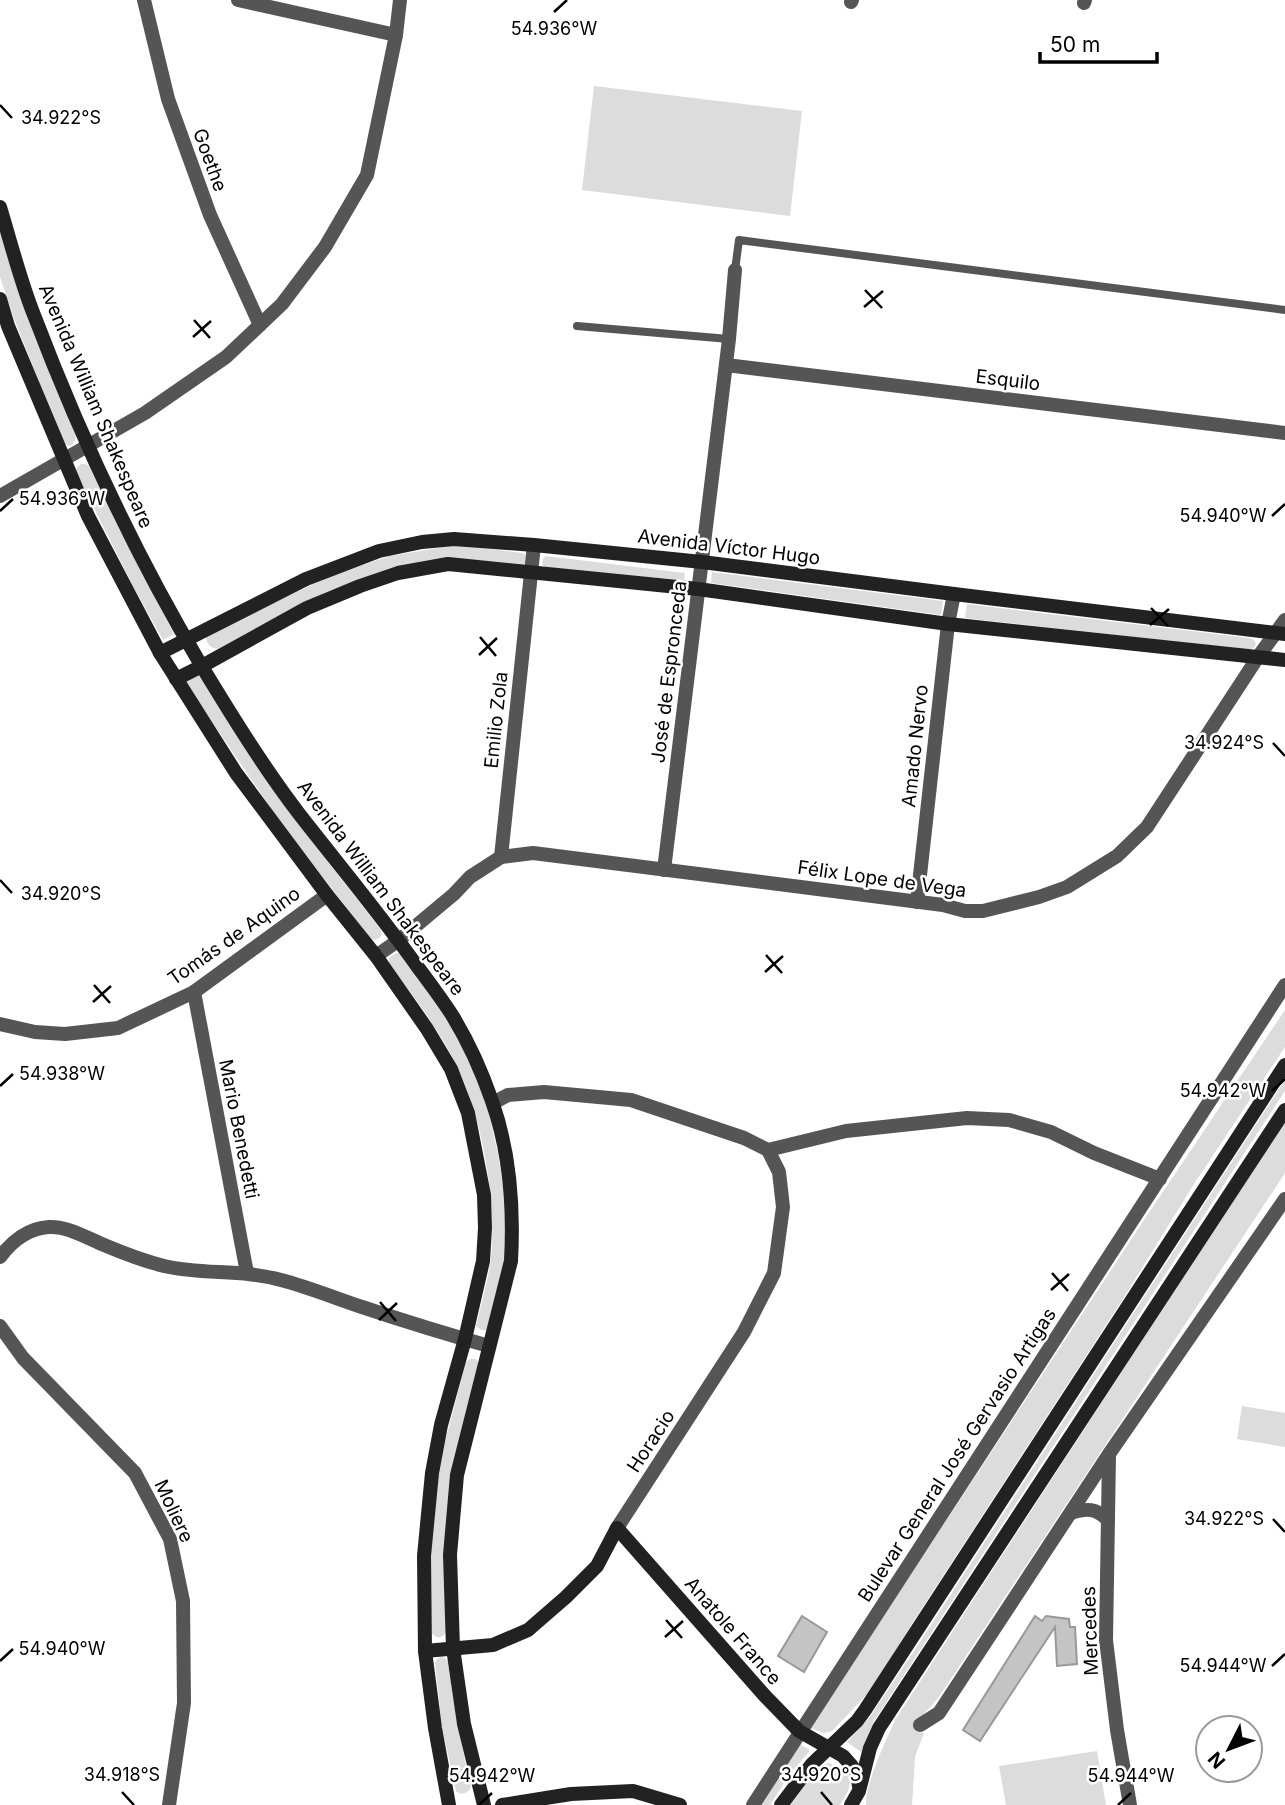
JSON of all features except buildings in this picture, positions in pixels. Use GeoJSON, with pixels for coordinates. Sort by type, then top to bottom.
{"type":"FeatureCollection","features":[{"type":"Feature","properties":{"kind":"street","name":"Goethe"},"geometry":{"type":"LineString","coordinates":[[144,0],[168,99],[191,164],[210,215],[260,325]]}},
{"type":"Feature","properties":{"kind":"street"},"geometry":{"type":"LineString","coordinates":[[238,0],[396,35]]}},
{"type":"Feature","properties":{"kind":"street"},"geometry":{"type":"LineString","coordinates":[[0,496],[145,413],[226,357],[282,304],[325,247],[367,175],[396,35],[400,0]]}},
{"type":"Feature","properties":{"kind":"street","name":"Avenida William Shakespeare"},"geometry":{"type":"LineString","coordinates":[[0,207],[33,313],[88,446],[151,577],[202,666],[260,757],[452,1015],[475,1059],[493,1103],[512,1198],[510,1261],[457,1475],[450,1555],[453,1648],[464,1724],[484,1805]]}},
{"type":"Feature","properties":{"kind":"street","name":"José de Espronceda"},"geometry":{"type":"LineString","coordinates":[[664,870],[726,365],[735,270]]}},
{"type":"Feature","properties":{"kind":"street"},"geometry":{"type":"LineString","coordinates":[[0,299],[8,326],[88,516],[160,653],[236,773],[376,956],[427,1029],[451,1069],[468,1113],[484,1195],[483,1261],[465,1339],[447,1400],[432,1473],[424,1556],[425,1651],[449,1805]]}},
{"type":"Feature","properties":{"kind":"street","name":"Esquilo"},"geometry":{"type":"LineString","coordinates":[[726,365],[1285,433]]}},
{"type":"Feature","properties":{"kind":"street","name":"Avenida Víctor Hugo"},"geometry":{"type":"LineString","coordinates":[[160,653],[306,579],[379,551],[454,539],[702,562],[1281,634]]}},
{"type":"Feature","properties":{"kind":"street","name":"Emilio Zola"},"geometry":{"type":"LineString","coordinates":[[500,857],[534,545]]}},
{"type":"Feature","properties":{"kind":"street"},"geometry":{"type":"LineString","coordinates":[[176,679],[307,608],[398,573],[448,564],[698,589],[948,624],[1285,660]]}},
{"type":"Feature","properties":{"kind":"street","name":"Amado Nervo"},"geometry":{"type":"LineString","coordinates":[[917,902],[948,624],[954,594]]}},
{"type":"Feature","properties":{"kind":"street","name":"Félix Lope de Vega"},"geometry":{"type":"LineString","coordinates":[[376,956],[454,894],[470,877],[500,857],[533,853],[943,905],[965,911],[983,911],[1040,897],[1067,887],[1117,856],[1147,827],[1258,657],[1281,634],[1285,620]]}},
{"type":"Feature","properties":{"kind":"street","name":"Tomás de Aquino"},"geometry":{"type":"LineString","coordinates":[[0,1024],[34,1032],[65,1034],[118,1028],[194,992],[327,895]]}},
{"type":"Feature","properties":{"kind":"street","name":"Bulevar General José Gervasio Artigas"},"geometry":{"type":"LineString","coordinates":[[753,1805],[1285,985]]}},
{"type":"Feature","properties":{"kind":"street","name":"Mario Benedetti"},"geometry":{"type":"LineString","coordinates":[[194,992],[247,1273]]}},
{"type":"Feature","properties":{"kind":"street"},"geometry":{"type":"LineString","coordinates":[[781,1805],[812,1764],[865,1710],[1285,1065]]}},
{"type":"Feature","properties":{"kind":"street"},"geometry":{"type":"LineString","coordinates":[[493,1103],[508,1095],[544,1092],[631,1100],[724,1130],[768,1150],[846,1131],[967,1118],[1009,1120],[1051,1132],[1094,1153],[1160,1179]]}},
{"type":"Feature","properties":{"kind":"street"},"geometry":{"type":"LineString","coordinates":[[851,1805],[860,1798],[870,1748],[880,1728],[1285,1110]]}},
{"type":"Feature","properties":{"kind":"street","name":"Horacio"},"geometry":{"type":"LineString","coordinates":[[425,1651],[493,1645],[528,1630],[597,1566],[617,1528],[744,1332],[774,1273],[783,1207],[779,1172],[768,1150]]}},
{"type":"Feature","properties":{"kind":"street"},"geometry":{"type":"LineString","coordinates":[[920,1725],[939,1713],[1109,1454],[1285,1199]]}},
{"type":"Feature","properties":{"kind":"street"},"geometry":{"type":"LineString","coordinates":[[0,1256],[8,1246],[35,1230],[63,1228],[163,1266],[247,1273],[281,1280],[437,1332],[489,1346]]}},
{"type":"Feature","properties":{"kind":"street","name":"Moliere"},"geometry":{"type":"LineString","coordinates":[[0,1326],[23,1359],[135,1473],[170,1539],[183,1601],[184,1703],[169,1805]]}},
{"type":"Feature","properties":{"kind":"street","name":"Mercedes"},"geometry":{"type":"LineString","coordinates":[[1109,1454],[1106,1640],[1130,1805]]}},
{"type":"Feature","properties":{"kind":"street"},"geometry":{"type":"LineString","coordinates":[[1071,1513],[1086,1508],[1095,1510],[1108,1520]]}},
{"type":"Feature","properties":{"kind":"street","name":"Anatole France"},"geometry":{"type":"LineString","coordinates":[[617,1528],[799,1731],[843,1756],[857,1774],[860,1798]]}},
{"type":"Feature","properties":{"kind":"street"},"geometry":{"type":"LineString","coordinates":[[502,1805],[571,1794],[633,1791],[680,1805]]}},
{"type":"Feature","properties":{"kind":"lane"},"geometry":{"type":"LineString","coordinates":[[735,270],[739,240],[1285,310]]}},
{"type":"Feature","properties":{"kind":"lane"},"geometry":{"type":"LineString","coordinates":[[577,326],[729,339]]}},
{"type":"Feature","properties":{"kind":"shaded area"},"geometry":{"type":"Polygon","coordinates":[[[594,86],[802,111],[790,216],[582,190],[594,86]]]}},
{"type":"Feature","properties":{"kind":"shaded area"},"geometry":{"type":"Polygon","coordinates":[[[0,230],[27,315],[76,436],[74,442],[68,446],[63,442],[0,277],[0,230]]]}},
{"type":"Feature","properties":{"kind":"shaded area"},"geometry":{"type":"Polygon","coordinates":[[[81,464],[89,466],[174,634],[163,640],[76,472],[81,464]]]}},
{"type":"Feature","properties":{"kind":"shaded area"},"geometry":{"type":"Polygon","coordinates":[[[456,545],[523,553],[526,556],[526,564],[522,566],[456,559],[360,579],[326,592],[218,649],[211,647],[206,638],[210,633],[320,581],[354,568],[390,556],[456,545]]]}},
{"type":"Feature","properties":{"kind":"shaded area"},"geometry":{"type":"Polygon","coordinates":[[[546,556],[685,573],[684,580],[545,569],[542,563],[546,556]]]}},
{"type":"Feature","properties":{"kind":"shaded area"},"geometry":{"type":"Polygon","coordinates":[[[712,572],[943,601],[941,615],[711,583],[712,572]]]}},
{"type":"Feature","properties":{"kind":"shaded area"},"geometry":{"type":"Polygon","coordinates":[[[967,604],[1250,638],[1256,644],[1249,650],[965,618],[967,604]]]}},
{"type":"Feature","properties":{"kind":"shaded area"},"geometry":{"type":"Polygon","coordinates":[[[198,674],[290,813],[381,930],[382,935],[378,939],[370,938],[281,823],[185,682],[198,674]]]}},
{"type":"Feature","properties":{"kind":"shaded area"},"geometry":{"type":"Polygon","coordinates":[[[396,953],[401,954],[446,1019],[470,1060],[487,1104],[505,1199],[505,1261],[489,1329],[485,1330],[476,1326],[491,1258],[492,1211],[480,1134],[466,1087],[450,1052],[389,963],[389,958],[396,953]]]}},
{"type":"Feature","properties":{"kind":"shaded area"},"geometry":{"type":"Polygon","coordinates":[[[1285,1010],[1285,1047],[1196,1181],[871,1690],[832,1731],[824,1733],[810,1728],[1138,1229],[1285,1010]]]}},
{"type":"Feature","properties":{"kind":"shaded area"},"geometry":{"type":"Polygon","coordinates":[[[1285,1080],[1285,1091],[874,1721],[861,1752],[847,1742],[869,1718],[916,1648],[1285,1080]]]}},
{"type":"Feature","properties":{"kind":"shaded area"},"geometry":{"type":"Polygon","coordinates":[[[1285,1121],[1285,1173],[939,1697],[913,1726],[917,1732],[924,1733],[915,1757],[912,1805],[866,1805],[872,1774],[895,1720],[1285,1121]]]}},
{"type":"Feature","properties":{"kind":"shaded area"},"geometry":{"type":"Polygon","coordinates":[[[470,1359],[479,1362],[451,1474],[446,1632],[439,1637],[432,1633],[429,1559],[437,1472],[466,1362],[470,1359]]]}},
{"type":"Feature","properties":{"kind":"shaded area"},"geometry":{"type":"Polygon","coordinates":[[[1242,1406],[1285,1413],[1285,1447],[1237,1439],[1242,1406]]]}},
{"type":"Feature","properties":{"kind":"shaded area"},"geometry":{"type":"Polygon","coordinates":[[[441,1657],[448,1662],[457,1724],[471,1787],[464,1793],[456,1791],[442,1727],[435,1663],[441,1657]]]}},
{"type":"Feature","properties":{"kind":"shaded area"},"geometry":{"type":"Polygon","coordinates":[[[799,1744],[809,1749],[809,1752],[792,1771],[770,1805],[755,1805],[799,1744]]]}},
{"type":"Feature","properties":{"kind":"shaded area"},"geometry":{"type":"Polygon","coordinates":[[[1097,1751],[1106,1805],[1006,1805],[999,1766],[1097,1751]]]}},
{"type":"Feature","properties":{"kind":"shaded area"},"geometry":{"type":"Polygon","coordinates":[[[829,1763],[843,1769],[851,1778],[848,1791],[840,1805],[789,1805],[819,1767],[829,1763]]]}}]}
